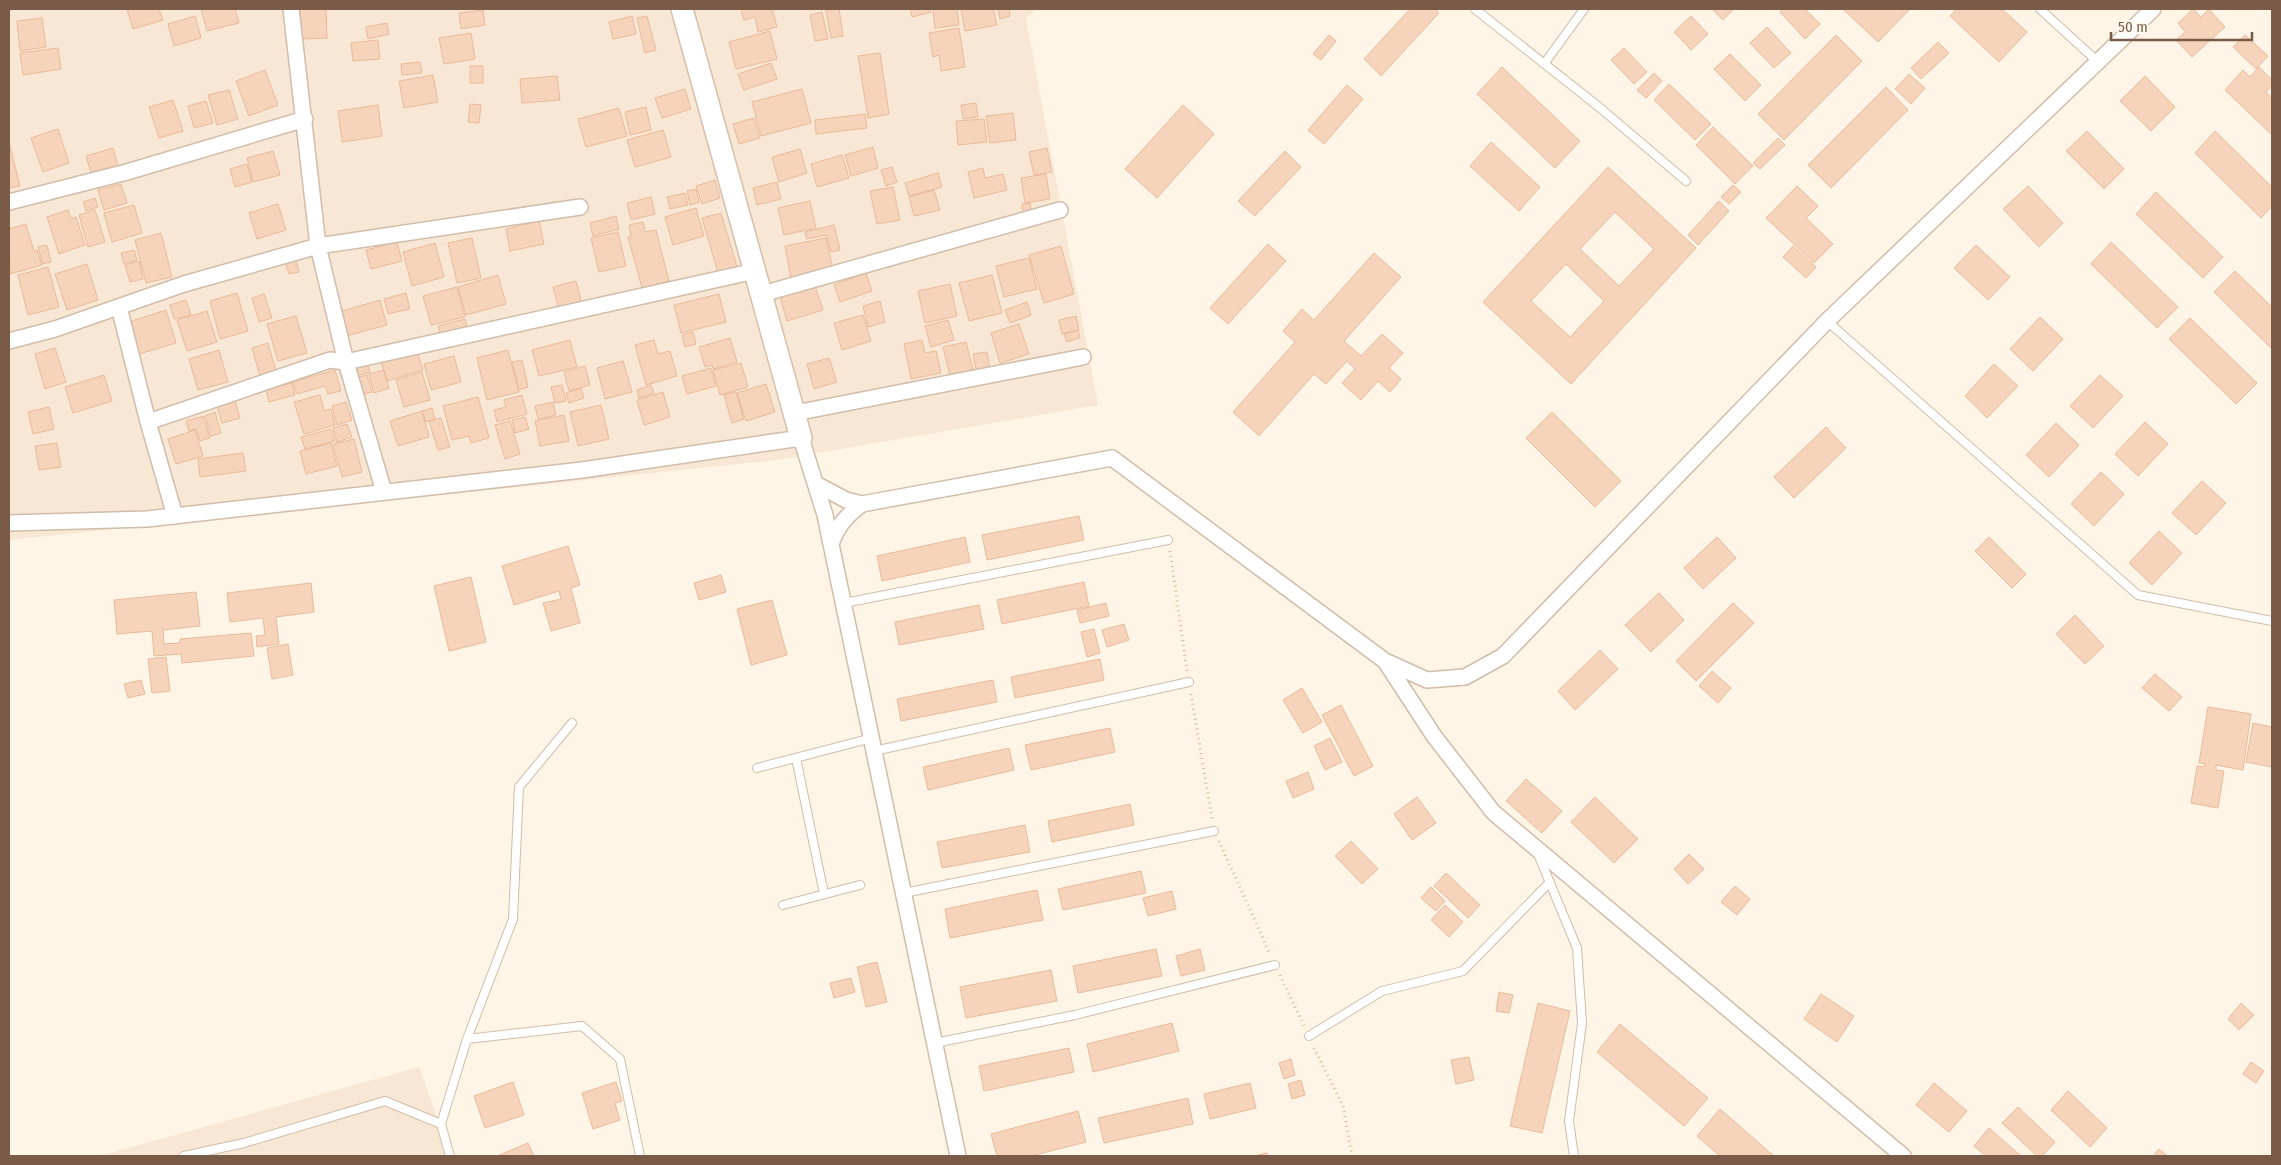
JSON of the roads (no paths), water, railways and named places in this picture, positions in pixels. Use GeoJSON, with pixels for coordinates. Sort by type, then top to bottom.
{"type":"FeatureCollection","features":[{"type":"Feature","properties":{"kind":"main road"},"geometry":{"type":"LineString","coordinates":[[682,9],[801,438]]}},
{"type":"Feature","properties":{"kind":"street"},"geometry":{"type":"LineString","coordinates":[[291,9],[318,246],[346,362],[384,492]]}},
{"type":"Feature","properties":{"kind":"street"},"geometry":{"type":"LineString","coordinates":[[816,484],[846,500],[862,504],[1112,458],[1385,661],[1427,680],[1465,677],[1502,656],[1827,321],[2153,9]]}},
{"type":"Feature","properties":{"kind":"street"},"geometry":{"type":"LineString","coordinates":[[9,202],[127,172],[304,119]]}},
{"type":"Feature","properties":{"kind":"street"},"geometry":{"type":"LineString","coordinates":[[9,341],[55,329],[184,284],[318,246],[580,207]]}},
{"type":"Feature","properties":{"kind":"street"},"geometry":{"type":"LineString","coordinates":[[762,294],[1060,210]]}},
{"type":"Feature","properties":{"kind":"street"},"geometry":{"type":"LineString","coordinates":[[148,422],[330,360],[346,362],[755,271]]}},
{"type":"Feature","properties":{"kind":"street"},"geometry":{"type":"LineString","coordinates":[[119,307],[148,422],[175,516]]}},
{"type":"Feature","properties":{"kind":"street"},"geometry":{"type":"LineString","coordinates":[[795,413],[1083,357]]}},
{"type":"Feature","properties":{"kind":"street"},"geometry":{"type":"LineString","coordinates":[[9,523],[147,519],[175,516],[582,470],[801,438],[816,484],[844,603],[958,1156]]}},
{"type":"Feature","properties":{"kind":"street"},"geometry":{"type":"LineString","coordinates":[[831,544],[838,527],[846,516],[862,504]]}},
{"type":"Feature","properties":{"kind":"street"},"geometry":{"type":"LineString","coordinates":[[1385,661],[1434,736],[1493,812],[1903,1156]]}},
{"type":"Feature","properties":{"kind":"lane"},"geometry":{"type":"LineString","coordinates":[[1475,9],[1686,181]]}},
{"type":"Feature","properties":{"kind":"lane"},"geometry":{"type":"LineString","coordinates":[[1544,64],[1584,9]]}},
{"type":"Feature","properties":{"kind":"lane"},"geometry":{"type":"LineString","coordinates":[[2040,9],[2098,62]]}},
{"type":"Feature","properties":{"kind":"lane"},"geometry":{"type":"LineString","coordinates":[[1827,321],[2138,595],[2272,620]]}},
{"type":"Feature","properties":{"kind":"lane"},"geometry":{"type":"LineString","coordinates":[[844,603],[1168,540]]}},
{"type":"Feature","properties":{"kind":"lane"},"geometry":{"type":"LineString","coordinates":[[756,768],[796,758],[873,745],[1189,682]]}},
{"type":"Feature","properties":{"kind":"lane"},"geometry":{"type":"LineString","coordinates":[[450,1156],[441,1124],[467,1039],[513,919],[519,786],[572,723]]}},
{"type":"Feature","properties":{"kind":"lane"},"geometry":{"type":"LineString","coordinates":[[796,758],[824,894]]}},
{"type":"Feature","properties":{"kind":"lane"},"geometry":{"type":"LineString","coordinates":[[904,893],[1214,831]]}},
{"type":"Feature","properties":{"kind":"lane"},"geometry":{"type":"LineString","coordinates":[[1535,848],[1577,948],[1582,1022],[1568,1121],[1574,1156]]}},
{"type":"Feature","properties":{"kind":"lane"},"geometry":{"type":"LineString","coordinates":[[1308,1036],[1382,991],[1463,971],[1550,882]]}},
{"type":"Feature","properties":{"kind":"lane"},"geometry":{"type":"LineString","coordinates":[[783,905],[860,885]]}},
{"type":"Feature","properties":{"kind":"lane"},"geometry":{"type":"LineString","coordinates":[[935,1044],[1075,1015],[1275,965]]}},
{"type":"Feature","properties":{"kind":"lane"},"geometry":{"type":"LineString","coordinates":[[467,1039],[582,1026],[620,1059],[640,1156]]}},
{"type":"Feature","properties":{"kind":"lane"},"geometry":{"type":"LineString","coordinates":[[184,1156],[244,1143],[385,1101],[441,1124]]}}]}
